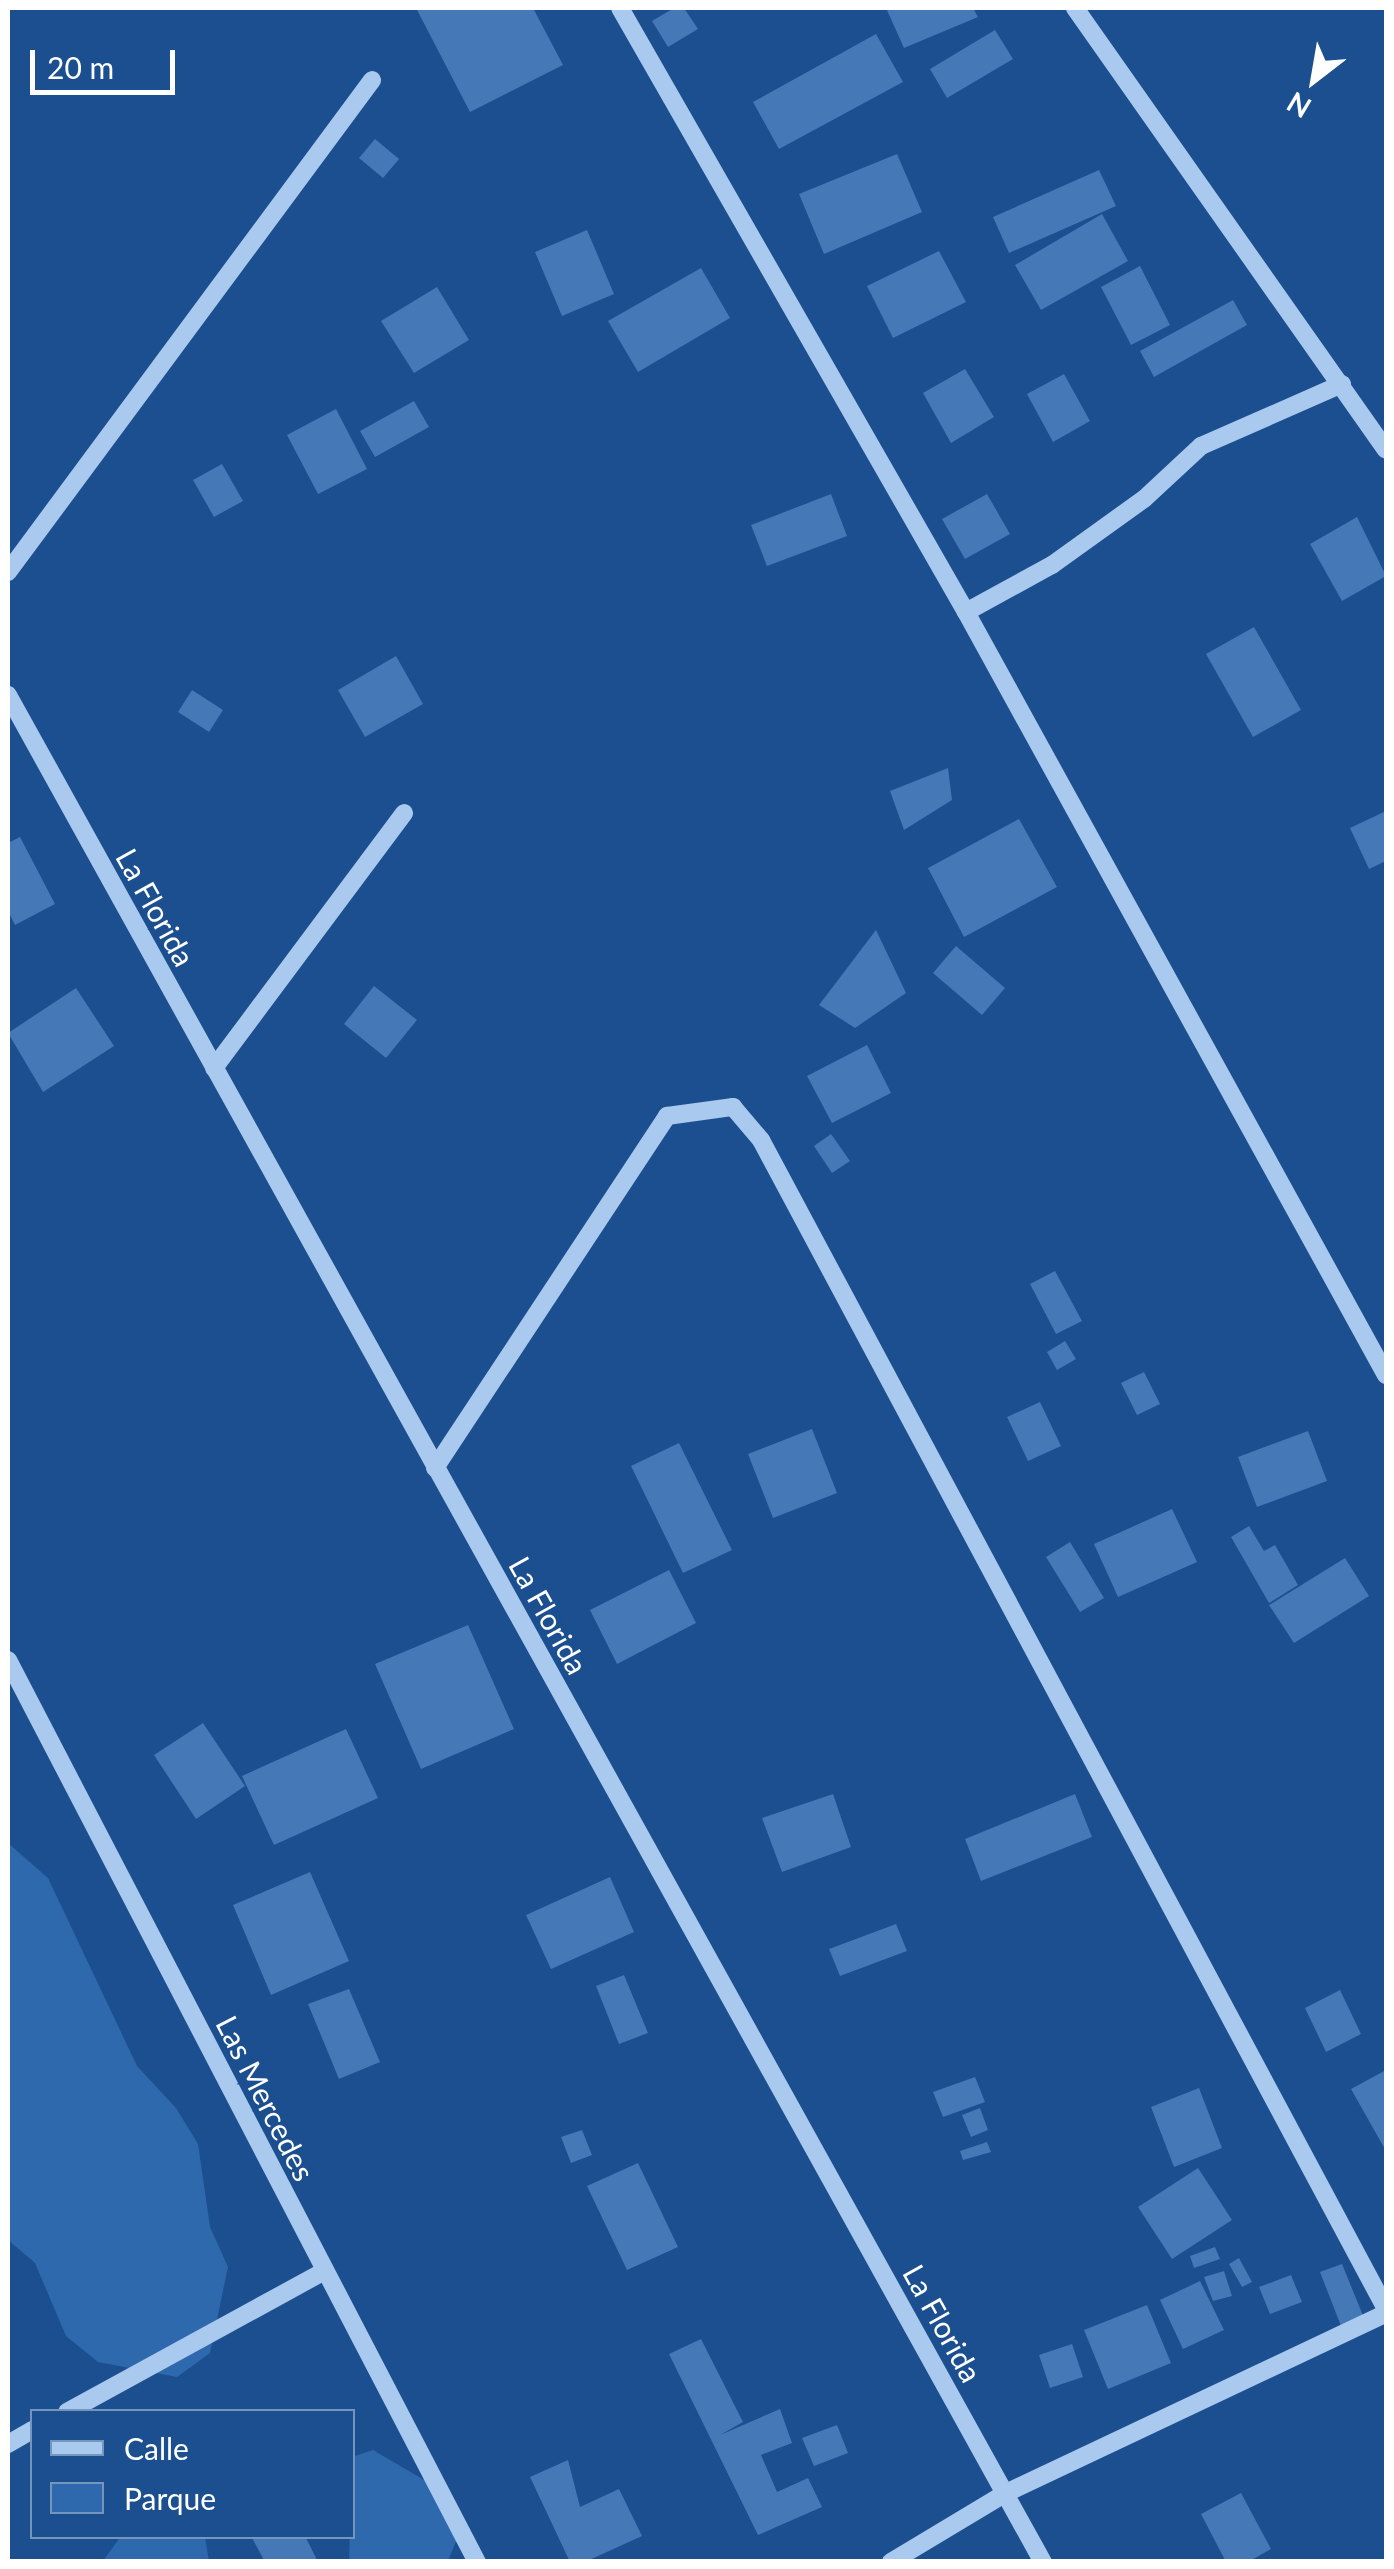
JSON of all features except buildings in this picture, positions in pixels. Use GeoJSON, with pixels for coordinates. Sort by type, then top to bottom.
{"type":"FeatureCollection","features":[{"type":"Feature","properties":{"kind":"street"},"geometry":{"type":"LineString","coordinates":[[620,8],[966,612],[1386,1376]]}},
{"type":"Feature","properties":{"kind":"street"},"geometry":{"type":"LineString","coordinates":[[1075,8],[1386,450]]}},
{"type":"Feature","properties":{"kind":"street"},"geometry":{"type":"LineString","coordinates":[[8,572],[372,80]]}},
{"type":"Feature","properties":{"kind":"street"},"geometry":{"type":"LineString","coordinates":[[966,612],[1052,565],[1144,499],[1201,446],[1342,384]]}},
{"type":"Feature","properties":{"kind":"street","name":"La Florida"},"geometry":{"type":"LineString","coordinates":[[8,695],[1043,2562]]}},
{"type":"Feature","properties":{"kind":"street"},"geometry":{"type":"LineString","coordinates":[[214,1068],[404,813]]}},
{"type":"Feature","properties":{"kind":"street"},"geometry":{"type":"LineString","coordinates":[[435,1468],[668,1116],[733,1107],[770,1158],[1386,2311],[1006,2494],[892,2562]]}},
{"type":"Feature","properties":{"kind":"street","name":"Las Mercedes"},"geometry":{"type":"LineString","coordinates":[[8,1660],[477,2562]]}},
{"type":"Feature","properties":{"kind":"street"},"geometry":{"type":"LineString","coordinates":[[72,2409],[325,2271]]}},
{"type":"Feature","properties":{"kind":"street"},"geometry":{"type":"LineString","coordinates":[[8,2444],[30,2431]]}},
{"type":"Feature","properties":{"kind":"green space"},"geometry":{"type":"Polygon","coordinates":[[[8,1843],[48,1878],[137,2066],[176,2108],[198,2144],[210,2227],[228,2267],[210,2353],[177,2377],[98,2362],[66,2336],[35,2263],[8,2240],[8,1843]]]}},
{"type":"Feature","properties":{"kind":"green space"},"geometry":{"type":"Polygon","coordinates":[[[373,2450],[426,2481],[459,2534],[448,2561],[349,2562],[350,2539],[355,2539],[355,2456],[373,2450]]]}},
{"type":"Feature","properties":{"kind":"green space"},"geometry":{"type":"Polygon","coordinates":[[[119,2539],[205,2539],[209,2561],[103,2561],[119,2539]]]}}]}
